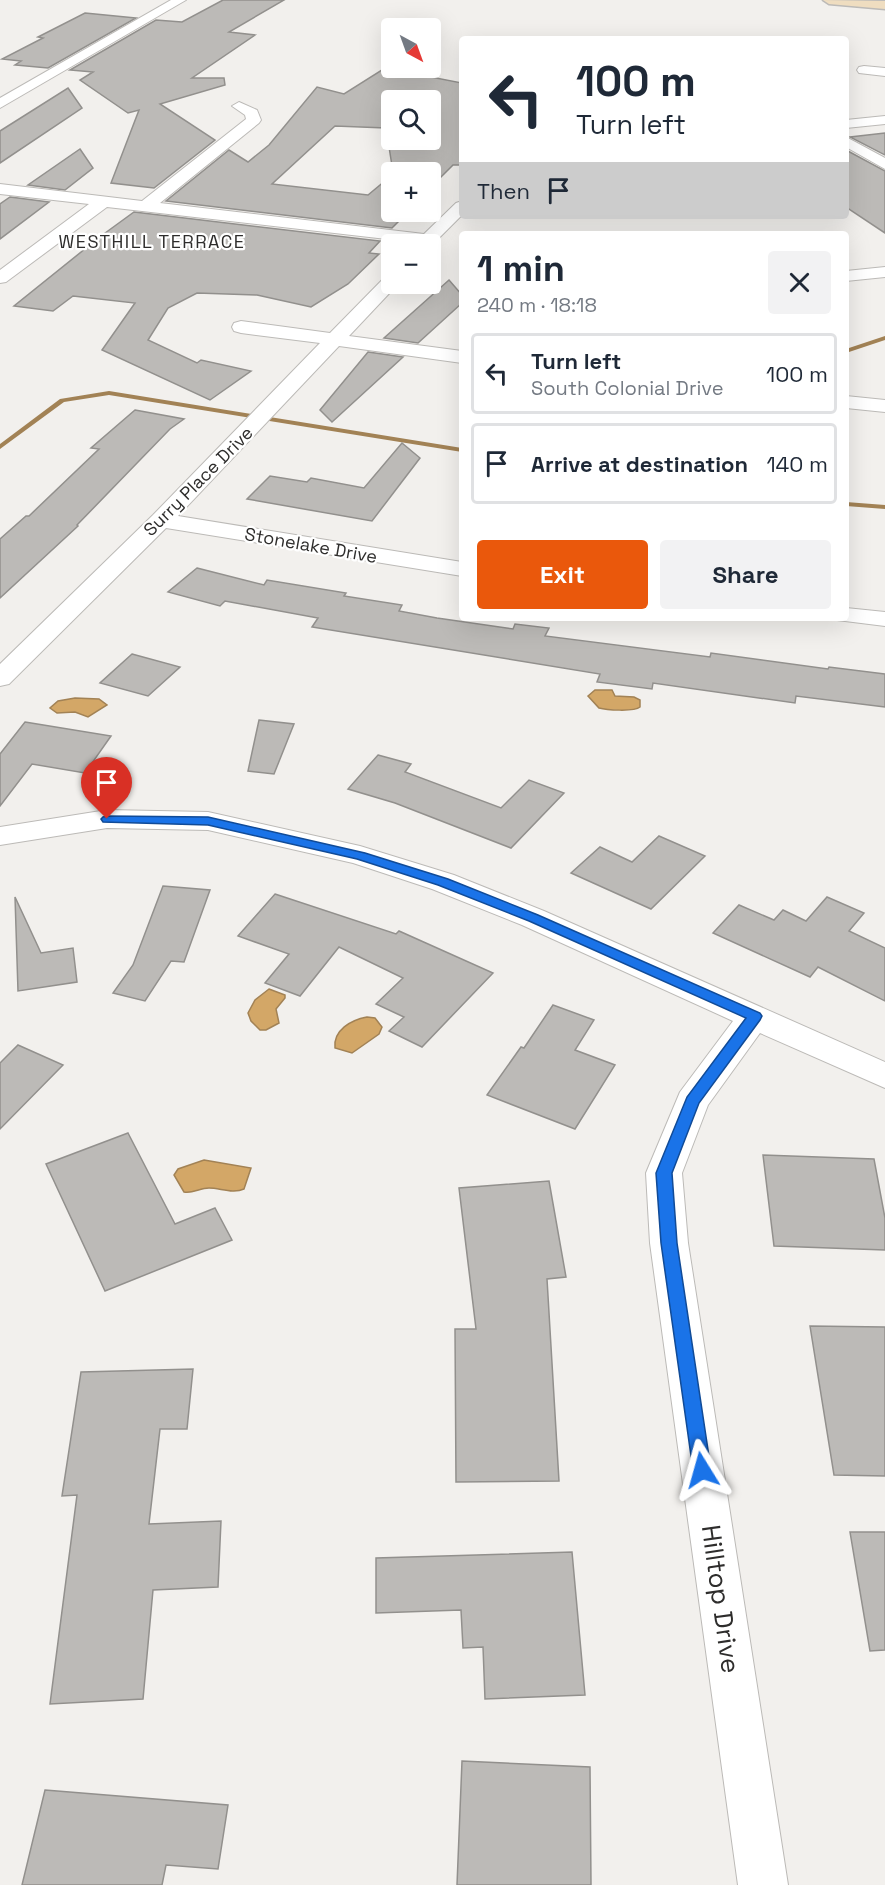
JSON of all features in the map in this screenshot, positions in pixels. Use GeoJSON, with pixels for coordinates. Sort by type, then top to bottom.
{"type":"FeatureCollection","features":[{"type":"Feature","properties":{"kind":"main road"},"geometry":{"type":"LineString","coordinates":[[829,0],[885,5]]}},
{"type":"Feature","properties":{"kind":"street"},"geometry":{"type":"LineString","coordinates":[[0,104],[180,0]]}},
{"type":"Feature","properties":{"kind":"street"},"geometry":{"type":"LineString","coordinates":[[864,70],[885,72]]}},
{"type":"Feature","properties":{"kind":"street"},"geometry":{"type":"LineString","coordinates":[[20,77],[41,80]]}},
{"type":"Feature","properties":{"kind":"street"},"geometry":{"type":"LineString","coordinates":[[145,207],[254,120],[252,113],[239,106]]}},
{"type":"Feature","properties":{"kind":"street"},"geometry":{"type":"LineString","coordinates":[[849,124],[885,120]]}},
{"type":"Feature","properties":{"kind":"street"},"geometry":{"type":"LineString","coordinates":[[849,143],[885,164]]}},
{"type":"Feature","properties":{"kind":"street"},"geometry":{"type":"LineString","coordinates":[[0,189],[381,236]]}},
{"type":"Feature","properties":{"kind":"street"},"geometry":{"type":"LineString","coordinates":[[0,278],[103,202]]}},
{"type":"Feature","properties":{"kind":"street"},"geometry":{"type":"LineString","coordinates":[[435,234],[459,209]]}},
{"type":"Feature","properties":{"kind":"street"},"geometry":{"type":"LineString","coordinates":[[849,276],[885,272]]}},
{"type":"Feature","properties":{"kind":"street","name":"Surry Place Drive"},"geometry":{"type":"LineString","coordinates":[[0,678],[161,520],[381,291]]}},
{"type":"Feature","properties":{"kind":"street"},"geometry":{"type":"LineString","coordinates":[[240,327],[459,357]]}},
{"type":"Feature","properties":{"kind":"street"},"geometry":{"type":"LineString","coordinates":[[849,402],[885,406]]}},
{"type":"Feature","properties":{"kind":"street","name":"Stonelake Drive"},"geometry":{"type":"LineString","coordinates":[[161,520],[459,569]]}},
{"type":"Feature","properties":{"kind":"street"},"geometry":{"type":"LineString","coordinates":[[849,615],[885,620]]}},
{"type":"Feature","properties":{"kind":"street"},"geometry":{"type":"LineString","coordinates":[[0,836],[107,819],[208,821],[360,855],[443,882],[533,918],[885,1076]]}},
{"type":"Feature","properties":{"kind":"street","name":"Hilltop Drive"},"geometry":{"type":"LineString","coordinates":[[755,1016],[692,1101],[664,1173],[669,1243],[763,1885]]}},
{"type":"Feature","properties":{"kind":"shaded area"},"geometry":{"type":"Polygon","coordinates":[[[595,690],[612,690],[615,696],[634,697],[640,700],[640,707],[626,710],[599,708],[588,696],[595,690]]]}},
{"type":"Feature","properties":{"kind":"shaded area"},"geometry":{"type":"Polygon","coordinates":[[[75,698],[99,699],[107,705],[88,717],[75,712],[57,713],[50,708],[58,701],[75,698]]]}},
{"type":"Feature","properties":{"kind":"shaded area"},"geometry":{"type":"Polygon","coordinates":[[[269,989],[285,995],[285,998],[276,1009],[279,1023],[266,1030],[260,1030],[251,1021],[248,1013],[255,1000],[269,989]]]}},
{"type":"Feature","properties":{"kind":"shaded area"},"geometry":{"type":"Polygon","coordinates":[[[367,1017],[375,1018],[382,1027],[379,1034],[352,1053],[335,1048],[337,1036],[344,1027],[367,1017]]]}},
{"type":"Feature","properties":{"kind":"shaded area"},"geometry":{"type":"Polygon","coordinates":[[[204,1160],[251,1168],[244,1189],[231,1191],[209,1188],[184,1192],[174,1175],[178,1169],[204,1160]]]}},
{"type":"Feature","properties":{"kind":"building"},"geometry":{"type":"Polygon","coordinates":[[[223,0],[284,0],[229,32],[255,35],[192,78],[224,78],[225,85],[160,104],[215,140],[154,188],[111,183],[139,110],[128,113],[80,80],[93,72],[70,70],[156,20],[182,22],[223,0]]]}},
{"type":"Feature","properties":{"kind":"building"},"geometry":{"type":"Polygon","coordinates":[[[85,13],[136,18],[48,68],[15,65],[21,61],[2,59],[43,38],[38,37],[85,13]]]}},
{"type":"Feature","properties":{"kind":"building"},"geometry":{"type":"Polygon","coordinates":[[[381,71],[381,78],[436,78],[459,82],[459,165],[453,165],[441,177],[441,162],[391,162],[390,150],[441,150],[441,90],[381,90],[381,128],[335,126],[272,184],[368,195],[381,184],[381,222],[398,222],[392,228],[166,201],[229,150],[248,162],[269,145],[317,87],[344,94],[381,71]]]}},
{"type":"Feature","properties":{"kind":"building"},"geometry":{"type":"Polygon","coordinates":[[[68,88],[82,108],[0,163],[0,131],[68,88]]]}},
{"type":"Feature","properties":{"kind":"building"},"geometry":{"type":"Polygon","coordinates":[[[885,133],[885,155],[850,137],[885,133]]]}},
{"type":"Feature","properties":{"kind":"building"},"geometry":{"type":"Polygon","coordinates":[[[80,149],[93,168],[65,190],[28,185],[80,149]]]}},
{"type":"Feature","properties":{"kind":"building"},"geometry":{"type":"Polygon","coordinates":[[[849,152],[885,171],[885,233],[849,209],[849,152]]]}},
{"type":"Feature","properties":{"kind":"building"},"geometry":{"type":"Polygon","coordinates":[[[10,197],[49,202],[0,239],[0,204],[10,197]]]}},
{"type":"Feature","properties":{"kind":"building"},"geometry":{"type":"Polygon","coordinates":[[[134,212],[380,241],[369,253],[379,254],[348,284],[311,307],[257,295],[197,293],[168,308],[148,340],[197,363],[201,360],[251,371],[210,400],[102,350],[135,303],[73,296],[53,311],[14,306],[134,212]]]}},
{"type":"Feature","properties":{"kind":"building"},"geometry":{"type":"Polygon","coordinates":[[[449,280],[459,292],[459,306],[418,343],[384,338],[433,294],[441,294],[441,287],[449,280]]]}},
{"type":"Feature","properties":{"kind":"building"},"geometry":{"type":"Polygon","coordinates":[[[368,352],[403,357],[332,422],[320,410],[368,352]]]}},
{"type":"Feature","properties":{"kind":"building"},"geometry":{"type":"Polygon","coordinates":[[[135,410],[184,419],[170,429],[78,526],[0,598],[0,539],[26,516],[29,516],[99,449],[91,448],[135,410]]]}},
{"type":"Feature","properties":{"kind":"building"},"geometry":{"type":"Polygon","coordinates":[[[402,443],[420,458],[372,521],[247,499],[270,476],[307,482],[311,478],[364,488],[402,443]]]}},
{"type":"Feature","properties":{"kind":"building"},"geometry":{"type":"Polygon","coordinates":[[[197,568],[264,585],[267,580],[346,593],[344,596],[402,605],[399,611],[437,618],[513,629],[515,624],[549,628],[545,636],[710,657],[711,653],[828,669],[829,667],[885,674],[885,707],[796,696],[795,703],[653,683],[652,689],[597,682],[600,674],[312,627],[318,618],[225,601],[220,606],[168,592],[197,568]]]}},
{"type":"Feature","properties":{"kind":"building"},"geometry":{"type":"Polygon","coordinates":[[[132,654],[180,667],[148,696],[100,683],[132,654]]]}},
{"type":"Feature","properties":{"kind":"building"},"geometry":{"type":"Polygon","coordinates":[[[259,720],[294,724],[274,774],[248,771],[259,720]]]}},
{"type":"Feature","properties":{"kind":"building"},"geometry":{"type":"Polygon","coordinates":[[[25,722],[111,736],[85,773],[32,764],[0,806],[0,754],[25,722]]]}},
{"type":"Feature","properties":{"kind":"building"},"geometry":{"type":"Polygon","coordinates":[[[378,755],[411,764],[405,772],[501,808],[529,780],[564,793],[511,848],[395,803],[348,789],[378,755]]]}},
{"type":"Feature","properties":{"kind":"building"},"geometry":{"type":"Polygon","coordinates":[[[659,836],[705,856],[651,909],[571,873],[600,847],[632,862],[659,836]]]}},
{"type":"Feature","properties":{"kind":"building"},"geometry":{"type":"Polygon","coordinates":[[[163,886],[210,890],[184,962],[171,961],[145,1001],[113,993],[133,965],[163,886]]]}},
{"type":"Feature","properties":{"kind":"building"},"geometry":{"type":"Polygon","coordinates":[[[275,894],[396,934],[399,931],[493,973],[422,1047],[389,1031],[404,1017],[376,1004],[403,978],[339,947],[300,996],[265,983],[289,954],[238,936],[275,894]]]}},
{"type":"Feature","properties":{"kind":"building"},"geometry":{"type":"Polygon","coordinates":[[[15,897],[41,953],[73,948],[77,982],[18,991],[15,897]]]}},
{"type":"Feature","properties":{"kind":"building"},"geometry":{"type":"Polygon","coordinates":[[[827,897],[864,913],[849,931],[885,948],[885,1001],[818,967],[810,977],[713,933],[739,905],[774,920],[783,910],[806,921],[827,897]]]}},
{"type":"Feature","properties":{"kind":"building"},"geometry":{"type":"Polygon","coordinates":[[[553,1005],[594,1020],[575,1050],[615,1065],[575,1129],[487,1095],[521,1047],[524,1048],[553,1005]]]}},
{"type":"Feature","properties":{"kind":"building"},"geometry":{"type":"Polygon","coordinates":[[[18,1045],[63,1065],[0,1129],[0,1063],[18,1045]]]}},
{"type":"Feature","properties":{"kind":"building"},"geometry":{"type":"Polygon","coordinates":[[[128,1133],[175,1224],[215,1208],[232,1240],[105,1291],[46,1164],[128,1133]]]}},
{"type":"Feature","properties":{"kind":"building"},"geometry":{"type":"Polygon","coordinates":[[[763,1155],[874,1159],[885,1218],[885,1250],[774,1246],[763,1155]]]}},
{"type":"Feature","properties":{"kind":"building"},"geometry":{"type":"Polygon","coordinates":[[[549,1181],[566,1277],[547,1279],[559,1481],[456,1482],[455,1329],[476,1329],[459,1188],[549,1181]]]}},
{"type":"Feature","properties":{"kind":"building"},"geometry":{"type":"Polygon","coordinates":[[[810,1326],[885,1327],[885,1476],[834,1475],[810,1326]]]}},
{"type":"Feature","properties":{"kind":"building"},"geometry":{"type":"Polygon","coordinates":[[[193,1369],[187,1429],[160,1429],[149,1524],[221,1521],[218,1587],[153,1590],[143,1699],[50,1704],[77,1495],[62,1496],[81,1372],[193,1369]]]}},
{"type":"Feature","properties":{"kind":"building"},"geometry":{"type":"Polygon","coordinates":[[[850,1532],[885,1532],[885,1650],[870,1651],[850,1532]]]}},
{"type":"Feature","properties":{"kind":"building"},"geometry":{"type":"Polygon","coordinates":[[[572,1552],[585,1695],[485,1699],[483,1647],[463,1648],[461,1610],[376,1613],[376,1558],[572,1552]]]}},
{"type":"Feature","properties":{"kind":"building"},"geometry":{"type":"Polygon","coordinates":[[[462,1761],[590,1767],[591,1885],[457,1885],[462,1761]]]}},
{"type":"Feature","properties":{"kind":"building"},"geometry":{"type":"Polygon","coordinates":[[[45,1790],[228,1805],[218,1869],[166,1865],[162,1885],[22,1885],[45,1790]]]}},
{"type":"Feature","properties":{"kind":"waterway"},"geometry":{"type":"LineString","coordinates":[[849,350],[885,338]]}},
{"type":"Feature","properties":{"kind":"waterway"},"geometry":{"type":"LineString","coordinates":[[0,447],[62,400],[109,393],[459,450]]}},
{"type":"Feature","properties":{"kind":"waterway"},"geometry":{"type":"LineString","coordinates":[[849,504],[885,507]]}},
{"type":"Feature","properties":{"kind":"district","name":"WESTHILL TERRACE"},"geometry":{"type":"Point","coordinates":[152,241]}},
{"type":"Feature","properties":{"kind":"route"},"geometry":{"type":"LineString","coordinates":[[107,819],[208,821],[360,855],[443,882],[533,918],[755,1016],[692,1101],[664,1173],[669,1243],[702,1470]]}}]}
